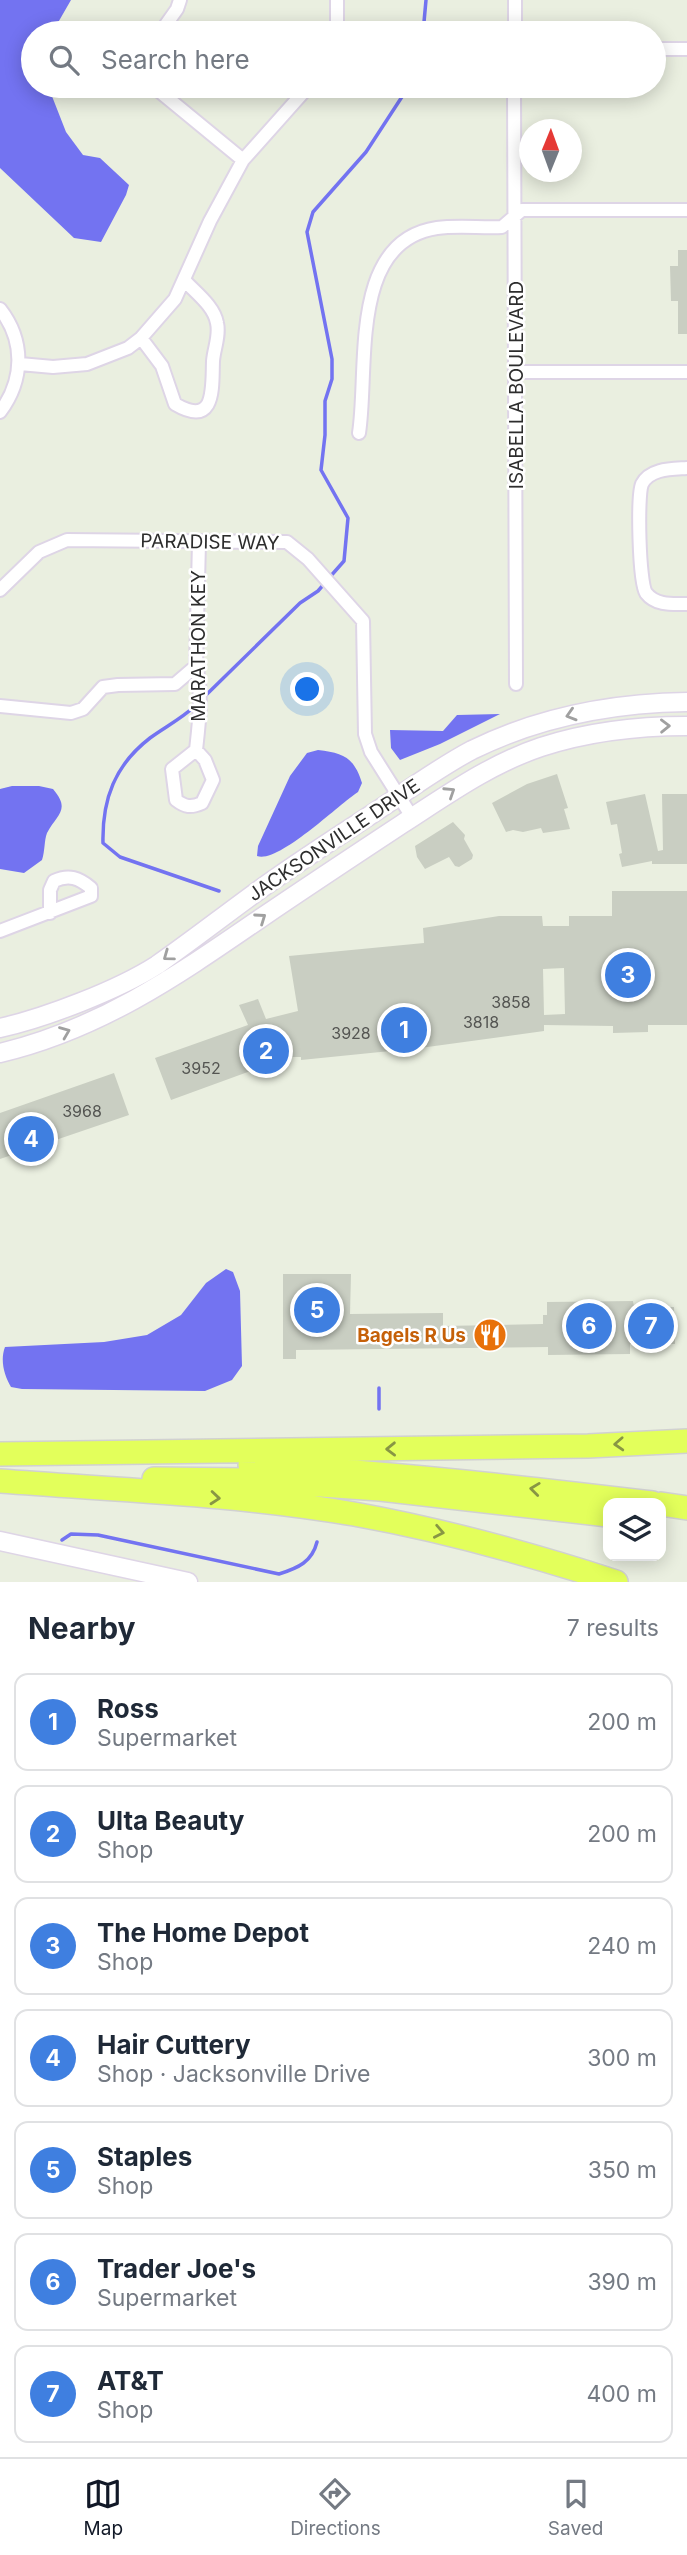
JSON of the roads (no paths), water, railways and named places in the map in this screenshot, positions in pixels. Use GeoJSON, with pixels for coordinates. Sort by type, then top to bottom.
{"type":"FeatureCollection","features":[{"type":"Feature","properties":{"kind":"highway"},"geometry":{"type":"LineString","coordinates":[[0,1454],[575,1446],[687,1441]]}},
{"type":"Feature","properties":{"kind":"highway"},"geometry":{"type":"LineString","coordinates":[[41,1454],[341,1469],[611,1498]]}},
{"type":"Feature","properties":{"kind":"highway"},"geometry":{"type":"LineString","coordinates":[[0,1480],[247,1480],[380,1489],[603,1514]]}},
{"type":"Feature","properties":{"kind":"highway"},"geometry":{"type":"LineString","coordinates":[[0,1480],[236,1500],[352,1514],[460,1536],[616,1582]]}},
{"type":"Feature","properties":{"kind":"highway"},"geometry":{"type":"LineString","coordinates":[[666,1505],[687,1508]]}},
{"type":"Feature","properties":{"kind":"highway"},"geometry":{"type":"LineString","coordinates":[[666,1521],[687,1523]]}},
{"type":"Feature","properties":{"kind":"street"},"geometry":{"type":"LineString","coordinates":[[168,21],[180,0]]}},
{"type":"Feature","properties":{"kind":"street"},"geometry":{"type":"LineString","coordinates":[[337,0],[337,21]]}},
{"type":"Feature","properties":{"kind":"street"},"geometry":{"type":"LineString","coordinates":[[514,21],[515,0]]}},
{"type":"Feature","properties":{"kind":"street"},"geometry":{"type":"LineString","coordinates":[[666,49],[687,49]]}},
{"type":"Feature","properties":{"kind":"street"},"geometry":{"type":"LineString","coordinates":[[168,98],[243,160]]}},
{"type":"Feature","properties":{"kind":"street"},"geometry":{"type":"LineString","coordinates":[[20,364],[53,367],[87,364],[128,348],[141,338],[175,299],[210,220],[243,160],[298,98]]}},
{"type":"Feature","properties":{"kind":"street","name":"ISABELLA BOULEVARD"},"geometry":{"type":"LineString","coordinates":[[514,98],[516,684]]}},
{"type":"Feature","properties":{"kind":"street"},"geometry":{"type":"LineString","coordinates":[[359,433],[367,313],[381,265],[405,239],[435,228],[502,228],[522,210],[687,210]]}},
{"type":"Feature","properties":{"kind":"street"},"geometry":{"type":"LineString","coordinates":[[141,338],[162,366],[175,404],[193,412],[208,405],[213,392],[217,323],[213,312],[184,281]]}},
{"type":"Feature","properties":{"kind":"street"},"geometry":{"type":"LineString","coordinates":[[0,309],[15,337],[20,364],[11,395],[0,412]]}},
{"type":"Feature","properties":{"kind":"street"},"geometry":{"type":"LineString","coordinates":[[517,372],[687,372]]}},
{"type":"Feature","properties":{"kind":"street"},"geometry":{"type":"LineString","coordinates":[[687,468],[661,470],[642,485],[640,534],[641,580],[646,592],[653,600],[663,604],[687,604]]}},
{"type":"Feature","properties":{"kind":"street","name":"PARADISE WAY"},"geometry":{"type":"LineString","coordinates":[[0,590],[39,552],[67,540],[287,542],[341,593],[363,621],[365,734],[371,752],[412,817]]}},
{"type":"Feature","properties":{"kind":"street","name":"MARATHON KEY"},"geometry":{"type":"LineString","coordinates":[[197,750],[199,542]]}},
{"type":"Feature","properties":{"kind":"street"},"geometry":{"type":"LineString","coordinates":[[0,706],[71,713],[83,709],[103,687],[175,684],[197,671]]}},
{"type":"Feature","properties":{"kind":"street","name":"JACKSONVILLE DRIVE"},"geometry":{"type":"LineString","coordinates":[[0,1028],[20,1024],[106,991],[155,966],[286,870],[441,768],[473,750],[513,733],[583,711],[641,702],[687,702]]}},
{"type":"Feature","properties":{"kind":"street","name":"JACKSONVILLE DRIVE"},"geometry":{"type":"LineString","coordinates":[[0,1053],[33,1045],[86,1024],[146,995],[189,969],[412,817],[493,767],[542,747],[607,732],[654,726],[687,726]]}},
{"type":"Feature","properties":{"kind":"street"},"geometry":{"type":"LineString","coordinates":[[0,931],[50,913]]}},
{"type":"Feature","properties":{"kind":"street"},"geometry":{"type":"LineString","coordinates":[[0,1541],[188,1582]]}},
{"type":"Feature","properties":{"kind":"waterway"},"geometry":{"type":"LineString","coordinates":[[424,21],[426,0]]}},
{"type":"Feature","properties":{"kind":"waterway"},"geometry":{"type":"LineString","coordinates":[[329,578],[344,561],[348,518],[321,470],[325,401],[332,379],[332,359],[307,232],[313,212],[366,152],[401,98]]}},
{"type":"Feature","properties":{"kind":"waterway"},"geometry":{"type":"LineString","coordinates":[[203,698],[300,603],[324,584]]}},
{"type":"Feature","properties":{"kind":"waterway"},"geometry":{"type":"LineString","coordinates":[[195,706],[138,748],[119,771],[108,798],[103,843],[120,857],[219,891]]}},
{"type":"Feature","properties":{"kind":"waterway"},"geometry":{"type":"LineString","coordinates":[[379,1388],[379,1409]]}},
{"type":"Feature","properties":{"kind":"waterway"},"geometry":{"type":"LineString","coordinates":[[62,1540],[71,1534],[98,1535],[279,1574],[308,1559],[317,1542]]}},
{"type":"Feature","properties":{"kind":"place","name":"The Home Depot"},"geometry":{"type":"Point","coordinates":[628,975]}},
{"type":"Feature","properties":{"kind":"place","name":"Ross"},"geometry":{"type":"Point","coordinates":[404,1030]}},
{"type":"Feature","properties":{"kind":"place","name":"Ulta Beauty"},"geometry":{"type":"Point","coordinates":[266,1051]}},
{"type":"Feature","properties":{"kind":"place","name":"Hair Cuttery"},"geometry":{"type":"Point","coordinates":[31,1139]}},
{"type":"Feature","properties":{"kind":"place","name":"Staples"},"geometry":{"type":"Point","coordinates":[317,1310]}},
{"type":"Feature","properties":{"kind":"place","name":"Trader Joe's"},"geometry":{"type":"Point","coordinates":[589,1326]}},
{"type":"Feature","properties":{"kind":"place","name":"AT&T"},"geometry":{"type":"Point","coordinates":[651,1326]}},
{"type":"Feature","properties":{"kind":"place","name":"Bagels R Us"},"geometry":{"type":"Point","coordinates":[490,1335]}}]}
